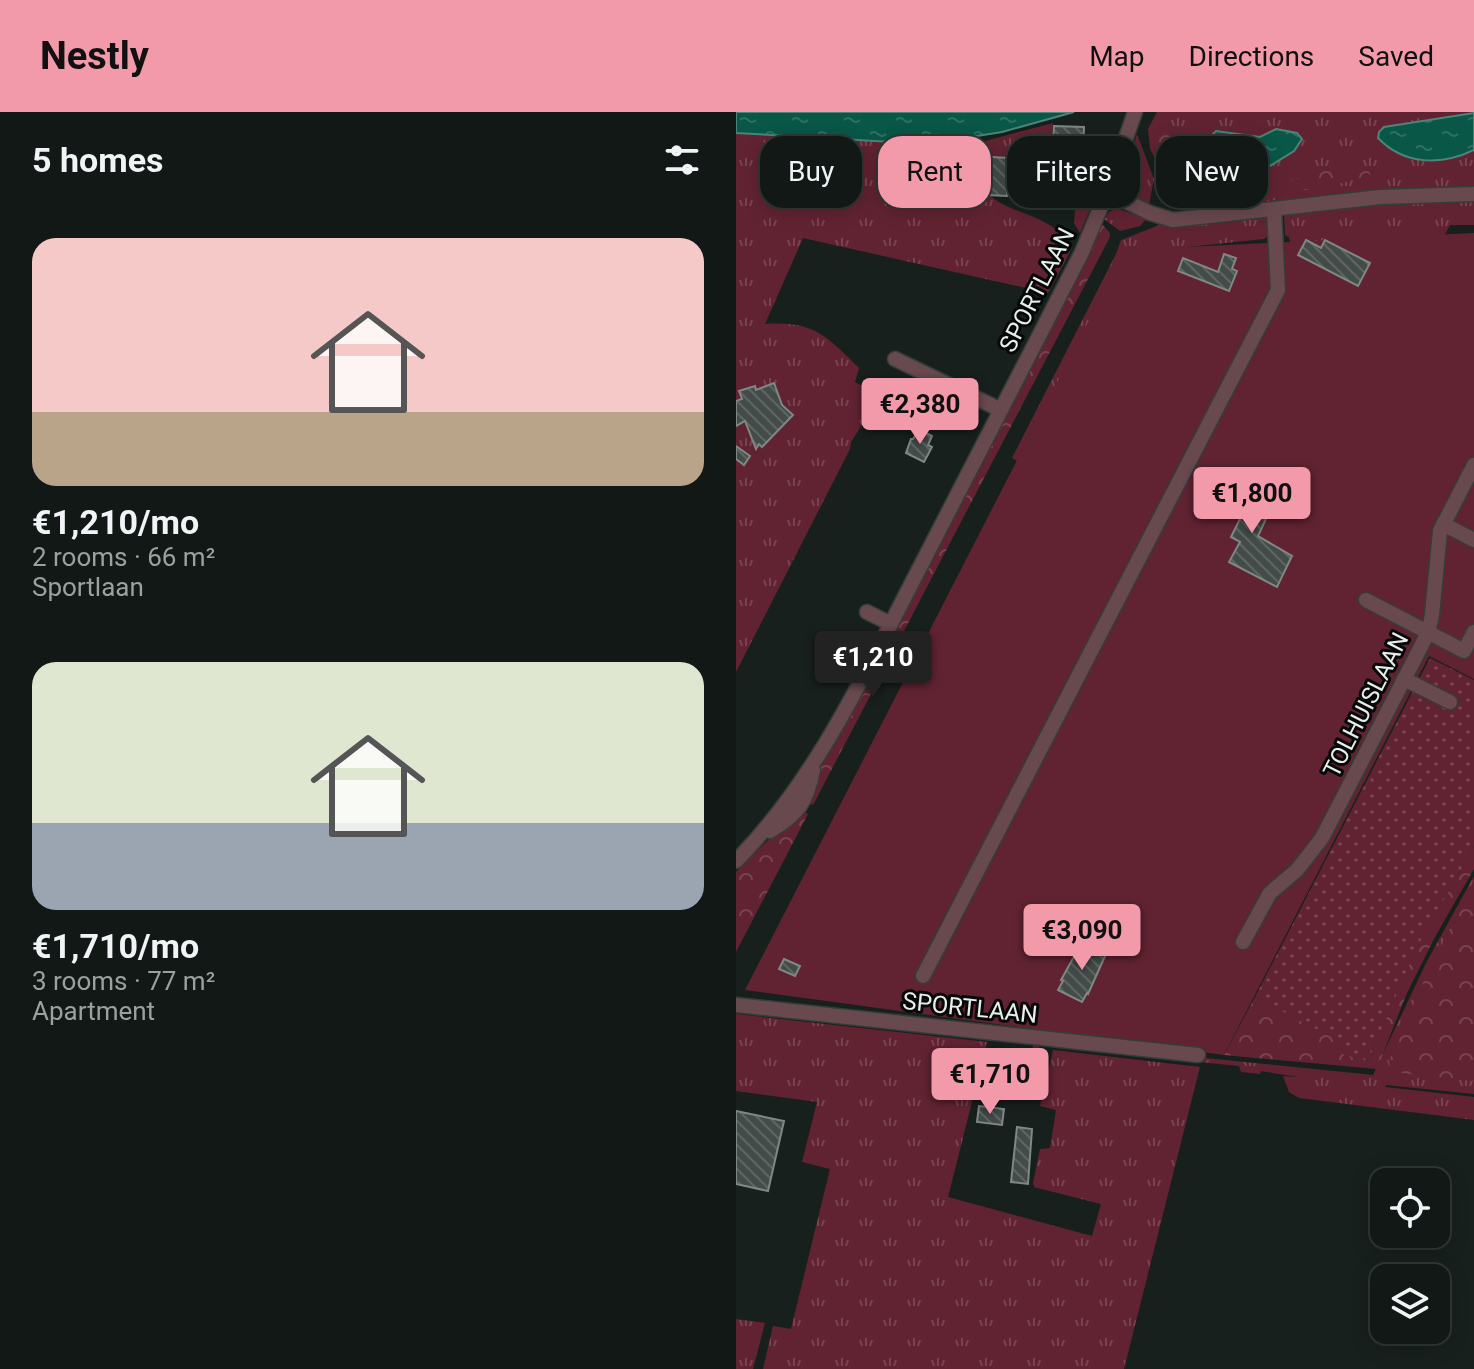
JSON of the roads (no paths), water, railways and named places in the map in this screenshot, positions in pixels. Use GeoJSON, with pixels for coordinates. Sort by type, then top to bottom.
{"type":"FeatureCollection","features":[{"type":"Feature","properties":{"kind":"street","name":"SPORTLAAN"},"geometry":{"type":"LineString","coordinates":[[1127,136],[1135,114]]}},
{"type":"Feature","properties":{"kind":"street"},"geometry":{"type":"LineString","coordinates":[[1140,208],[1173,220],[1380,197],[1474,194]]}},
{"type":"Feature","properties":{"kind":"street","name":"SPORTLAAN"},"geometry":{"type":"LineString","coordinates":[[736,861],[762,835],[815,762],[848,706],[1082,252],[1100,208]]}},
{"type":"Feature","properties":{"kind":"street"},"geometry":{"type":"LineString","coordinates":[[923,976],[1278,290],[1274,209]]}},
{"type":"Feature","properties":{"kind":"street"},"geometry":{"type":"LineString","coordinates":[[895,359],[1001,410]]}},
{"type":"Feature","properties":{"kind":"street","name":"TOLHUISLAAN"},"geometry":{"type":"LineString","coordinates":[[1243,942],[1270,893],[1297,870],[1322,838],[1428,633],[1437,542],[1474,465]]}},
{"type":"Feature","properties":{"kind":"street"},"geometry":{"type":"LineString","coordinates":[[1443,524],[1474,540]]}},
{"type":"Feature","properties":{"kind":"street"},"geometry":{"type":"LineString","coordinates":[[1366,600],[1464,651],[1474,632]]}},
{"type":"Feature","properties":{"kind":"street"},"geometry":{"type":"LineString","coordinates":[[867,612],[891,624]]}},
{"type":"Feature","properties":{"kind":"street"},"geometry":{"type":"LineString","coordinates":[[1404,679],[1450,702]]}},
{"type":"Feature","properties":{"kind":"street","name":"SPORTLAAN"},"geometry":{"type":"LineString","coordinates":[[736,1005],[1198,1055]]}},
{"type":"Feature","properties":{"kind":"water"},"geometry":{"type":"Polygon","coordinates":[[[736,112],[1074,112],[977,136],[878,136],[878,141],[862,140],[862,136],[736,133],[736,112]]]}},
{"type":"Feature","properties":{"kind":"water"},"geometry":{"type":"Polygon","coordinates":[[[1474,113],[1474,150],[1449,159],[1411,158],[1399,154],[1378,138],[1384,127],[1474,113]]]}},
{"type":"Feature","properties":{"kind":"water"},"geometry":{"type":"Polygon","coordinates":[[[1276,129],[1297,133],[1302,139],[1294,151],[1270,166],[1268,136],[1262,136],[1276,129]]]}},
{"type":"Feature","properties":{"kind":"water"},"geometry":{"type":"Polygon","coordinates":[[[1216,131],[1253,136],[1211,136],[1216,131]]]}}]}
